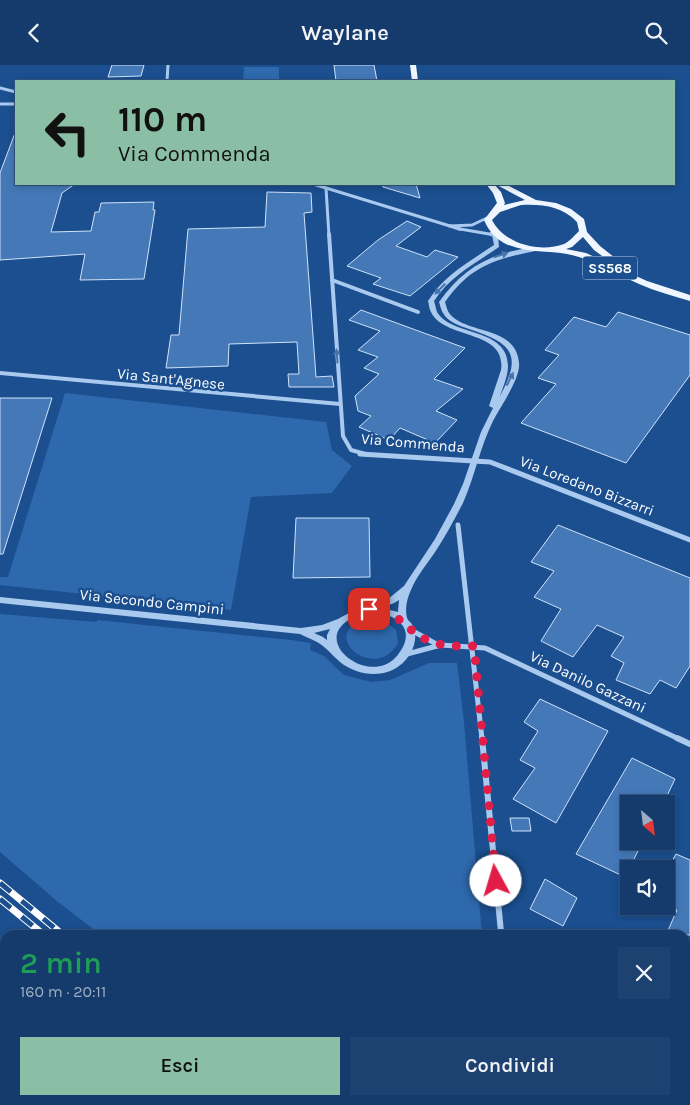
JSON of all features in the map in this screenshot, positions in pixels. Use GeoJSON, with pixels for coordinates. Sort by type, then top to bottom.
{"type":"FeatureCollection","features":[{"type":"Feature","properties":{"kind":"main road"},"geometry":{"type":"LineString","coordinates":[[413,65],[415,80]]}},
{"type":"Feature","properties":{"kind":"main road"},"geometry":{"type":"LineString","coordinates":[[491,185],[500,198],[501,203],[493,214],[489,226],[495,235],[514,245],[539,249],[552,248],[570,244],[583,232],[583,225],[574,214],[557,206],[535,202],[513,204],[493,214]]}},
{"type":"Feature","properties":{"kind":"main road"},"geometry":{"type":"LineString","coordinates":[[501,185],[535,202]]}},
{"type":"Feature","properties":{"kind":"main road","name":"SS568"},"geometry":{"type":"LineString","coordinates":[[583,232],[608,257],[666,290]]}},
{"type":"Feature","properties":{"kind":"main road","name":"SS568"},"geometry":{"type":"LineString","coordinates":[[552,248],[583,255],[627,276],[690,299]]}},
{"type":"Feature","properties":{"kind":"street"},"geometry":{"type":"LineString","coordinates":[[167,80],[169,66],[173,65]]}},
{"type":"Feature","properties":{"kind":"street"},"geometry":{"type":"LineString","coordinates":[[0,87],[15,92]]}},
{"type":"Feature","properties":{"kind":"street"},"geometry":{"type":"LineString","coordinates":[[0,104],[15,104]]}},
{"type":"Feature","properties":{"kind":"street"},"geometry":{"type":"LineString","coordinates":[[316,185],[460,229],[495,235],[497,246],[470,263],[443,285],[431,301],[431,307],[439,318],[489,341],[498,348],[504,357],[505,365],[489,423]]}},
{"type":"Feature","properties":{"kind":"street","name":"Via Commenda"},"geometry":{"type":"LineString","coordinates":[[326,188],[343,442],[347,449],[355,453],[474,461],[459,501],[439,540],[408,587],[402,606],[406,625]]}},
{"type":"Feature","properties":{"kind":"street"},"geometry":{"type":"LineString","coordinates":[[450,226],[472,225],[493,214]]}},
{"type":"Feature","properties":{"kind":"street"},"geometry":{"type":"LineString","coordinates":[[474,461],[489,423],[515,370],[514,354],[509,346],[498,337],[449,317],[443,309],[442,302],[457,283],[486,261],[515,251],[539,249]]}},
{"type":"Feature","properties":{"kind":"street"},"geometry":{"type":"LineString","coordinates":[[332,280],[418,311]]}},
{"type":"Feature","properties":{"kind":"street","name":"Via Sant'Agnese"},"geometry":{"type":"LineString","coordinates":[[0,373],[340,405]]}},
{"type":"Feature","properties":{"kind":"street","name":"Via Loredano Bizzarri"},"geometry":{"type":"LineString","coordinates":[[474,461],[499,465],[690,540]]}},
{"type":"Feature","properties":{"kind":"street"},"geometry":{"type":"LineString","coordinates":[[458,525],[474,646],[484,772],[504,930]]}},
{"type":"Feature","properties":{"kind":"street","name":"Via Commenda"},"geometry":{"type":"LineString","coordinates":[[369,609],[391,601],[408,587]]}},
{"type":"Feature","properties":{"kind":"street","name":"Via Secondo Campini"},"geometry":{"type":"LineString","coordinates":[[0,601],[301,631],[323,628],[339,622]]}},
{"type":"Feature","properties":{"kind":"street"},"geometry":{"type":"LineString","coordinates":[[441,645],[426,639],[388,612],[369,609],[347,615],[339,622],[332,638],[338,655],[356,667],[368,670],[391,666],[407,654],[441,645],[474,646]]}},
{"type":"Feature","properties":{"kind":"street"},"geometry":{"type":"LineString","coordinates":[[406,625],[411,639],[407,654]]}},
{"type":"Feature","properties":{"kind":"street","name":"Via Secondo Campini"},"geometry":{"type":"LineString","coordinates":[[301,631],[320,639],[338,655]]}},
{"type":"Feature","properties":{"kind":"street","name":"Via Danilo Gazzani"},"geometry":{"type":"LineString","coordinates":[[474,646],[490,650],[690,744]]}},
{"type":"Feature","properties":{"kind":"shaded area"},"geometry":{"type":"Polygon","coordinates":[[[244,67],[279,67],[279,80],[243,80],[244,67]]]}},
{"type":"Feature","properties":{"kind":"shaded area"},"geometry":{"type":"Polygon","coordinates":[[[65,393],[326,422],[332,450],[352,466],[332,493],[251,497],[231,610],[0,585],[0,577],[8,577],[65,393]]]}},
{"type":"Feature","properties":{"kind":"shaded area"},"geometry":{"type":"Polygon","coordinates":[[[0,614],[97,622],[97,620],[311,643],[310,650],[324,656],[344,675],[372,682],[390,680],[429,663],[457,663],[464,722],[482,930],[94,930],[58,902],[0,852],[0,614]]]}},
{"type":"Feature","properties":{"kind":"shaded area"},"geometry":{"type":"Polygon","coordinates":[[[368,618],[384,620],[396,630],[398,643],[388,655],[376,659],[364,657],[354,651],[348,643],[347,634],[353,625],[368,618]]]}},
{"type":"Feature","properties":{"kind":"building"},"geometry":{"type":"Polygon","coordinates":[[[112,65],[144,65],[141,76],[108,77],[112,65]]]}},
{"type":"Feature","properties":{"kind":"building"},"geometry":{"type":"Polygon","coordinates":[[[334,65],[374,65],[377,80],[336,80],[334,65]]]}},
{"type":"Feature","properties":{"kind":"building"},"geometry":{"type":"Polygon","coordinates":[[[15,133],[15,185],[74,185],[62,193],[51,232],[91,231],[95,212],[99,212],[101,203],[154,202],[153,210],[155,210],[144,279],[80,280],[85,254],[0,260],[0,173],[15,133]]]}},
{"type":"Feature","properties":{"kind":"building"},"geometry":{"type":"Polygon","coordinates":[[[383,185],[416,185],[420,198],[383,187],[383,185]]]}},
{"type":"Feature","properties":{"kind":"building"},"geometry":{"type":"Polygon","coordinates":[[[267,192],[311,193],[312,212],[304,213],[316,377],[332,376],[334,387],[289,387],[288,374],[299,374],[297,342],[229,344],[228,366],[166,368],[171,335],[179,335],[188,229],[265,227],[267,192]]]}},
{"type":"Feature","properties":{"kind":"building"},"geometry":{"type":"Polygon","coordinates":[[[407,221],[421,227],[396,246],[427,257],[435,250],[458,257],[410,296],[373,284],[381,278],[347,266],[378,240],[407,221]]]}},
{"type":"Feature","properties":{"kind":"building"},"geometry":{"type":"Polygon","coordinates":[[[361,310],[465,348],[434,379],[463,389],[436,411],[457,420],[435,443],[400,428],[389,440],[359,427],[371,416],[358,411],[355,396],[379,374],[364,368],[378,357],[358,350],[380,331],[349,320],[361,310]]]}},
{"type":"Feature","properties":{"kind":"building"},"geometry":{"type":"Polygon","coordinates":[[[618,312],[690,335],[690,375],[626,463],[521,423],[556,384],[538,378],[559,355],[545,350],[574,317],[606,327],[618,312]]]}},
{"type":"Feature","properties":{"kind":"building"},"geometry":{"type":"Polygon","coordinates":[[[0,398],[52,398],[3,554],[0,554],[0,398]]]}},
{"type":"Feature","properties":{"kind":"building"},"geometry":{"type":"Polygon","coordinates":[[[296,518],[369,518],[370,577],[293,578],[296,518]]]}},
{"type":"Feature","properties":{"kind":"building"},"geometry":{"type":"Polygon","coordinates":[[[558,525],[690,578],[690,666],[676,688],[660,680],[650,694],[616,680],[624,663],[611,656],[624,637],[597,625],[573,657],[541,641],[561,609],[534,597],[554,571],[531,562],[558,525]]]}},
{"type":"Feature","properties":{"kind":"building"},"geometry":{"type":"Polygon","coordinates":[[[540,699],[608,731],[556,823],[513,799],[535,768],[520,760],[538,731],[524,722],[540,699]]]}},
{"type":"Feature","properties":{"kind":"building"},"geometry":{"type":"Polygon","coordinates":[[[632,758],[675,779],[667,795],[620,795],[620,850],[638,850],[634,860],[620,860],[620,875],[576,854],[632,758]]]}},
{"type":"Feature","properties":{"kind":"building"},"geometry":{"type":"Polygon","coordinates":[[[510,818],[529,818],[531,831],[512,831],[510,818]]]}},
{"type":"Feature","properties":{"kind":"building"},"geometry":{"type":"Polygon","coordinates":[[[676,854],[690,860],[690,930],[668,930],[677,910],[675,909],[675,860],[673,860],[676,854]]]}},
{"type":"Feature","properties":{"kind":"building"},"geometry":{"type":"Polygon","coordinates":[[[545,879],[577,898],[563,926],[530,909],[545,879]]]}},
{"type":"Feature","properties":{"kind":"railway"},"geometry":{"type":"LineString","coordinates":[[0,883],[57,930]]}},
{"type":"Feature","properties":{"kind":"railway"},"geometry":{"type":"LineString","coordinates":[[0,899],[38,930]]}},
{"type":"Feature","properties":{"kind":"route"},"geometry":{"type":"LineString","coordinates":[[369,609],[379,609],[397,616],[408,628],[431,642],[441,645],[474,646],[484,772],[496,881]]}}]}
